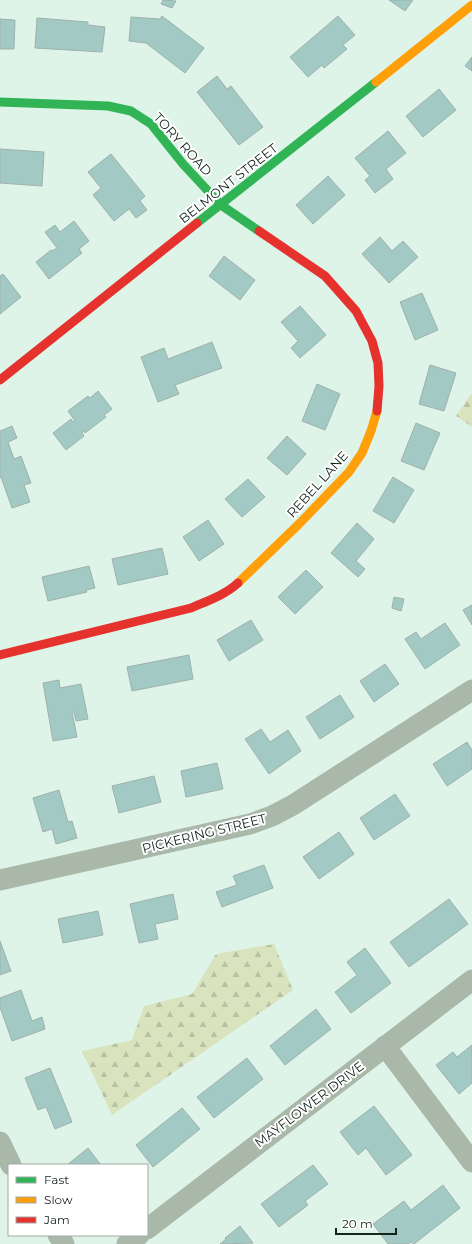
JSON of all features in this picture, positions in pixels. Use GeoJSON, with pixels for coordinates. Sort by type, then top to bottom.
{"type":"FeatureCollection","features":[{"type":"Feature","properties":{"kind":"street","name":"BELMONT STREET"},"geometry":{"type":"LineString","coordinates":[[0,380],[472,5]]}},
{"type":"Feature","properties":{"kind":"street","name":"TORY ROAD"},"geometry":{"type":"LineString","coordinates":[[0,102],[108,106],[131,111],[151,124],[221,205]]}},
{"type":"Feature","properties":{"kind":"street","name":"REBEL LANE"},"geometry":{"type":"LineString","coordinates":[[0,655],[191,608],[213,600],[232,588],[261,561],[349,472],[362,453],[371,431],[377,410],[379,386],[378,363],[372,341],[356,311],[325,276],[221,205]]}},
{"type":"Feature","properties":{"kind":"street","name":"PICKERING STREET"},"geometry":{"type":"LineString","coordinates":[[0,880],[250,824],[272,816],[292,805],[472,690]]}},
{"type":"Feature","properties":{"kind":"street","name":"MAYFLOWER DRIVE"},"geometry":{"type":"LineString","coordinates":[[148,1228],[472,980]]}},
{"type":"Feature","properties":{"kind":"street"},"geometry":{"type":"LineString","coordinates":[[385,1046],[472,1162]]}},
{"type":"Feature","properties":{"kind":"street"},"geometry":{"type":"LineString","coordinates":[[0,1142],[11,1164]]}},
{"type":"Feature","properties":{"kind":"street"},"geometry":{"type":"LineString","coordinates":[[127,1244],[138,1236]]}},
{"type":"Feature","properties":{"kind":"green space"},"geometry":{"type":"Polygon","coordinates":[[[472,394],[472,427],[456,416],[472,394]]]}},
{"type":"Feature","properties":{"kind":"green space"},"geometry":{"type":"Polygon","coordinates":[[[274,944],[293,990],[112,1115],[82,1051],[132,1040],[144,1006],[192,994],[216,954],[274,944]]]}},
{"type":"Feature","properties":{"kind":"building"},"geometry":{"type":"Polygon","coordinates":[[[163,0],[176,1],[172,8],[161,4],[163,0]]]}},
{"type":"Feature","properties":{"kind":"building"},"geometry":{"type":"Polygon","coordinates":[[[389,0],[413,0],[405,11],[389,0]]]}},
{"type":"Feature","properties":{"kind":"building"},"geometry":{"type":"Polygon","coordinates":[[[162,16],[204,48],[185,73],[146,43],[129,41],[131,17],[160,19],[162,16]]]}},
{"type":"Feature","properties":{"kind":"building"},"geometry":{"type":"Polygon","coordinates":[[[338,16],[355,35],[343,45],[347,49],[324,68],[322,65],[308,77],[290,57],[338,16]]]}},
{"type":"Feature","properties":{"kind":"building"},"geometry":{"type":"Polygon","coordinates":[[[37,18],[88,22],[88,25],[105,27],[102,52],[35,48],[37,18]]]}},
{"type":"Feature","properties":{"kind":"building"},"geometry":{"type":"Polygon","coordinates":[[[0,19],[15,20],[14,49],[0,49],[0,19]]]}},
{"type":"Feature","properties":{"kind":"building"},"geometry":{"type":"Polygon","coordinates":[[[472,57],[472,71],[465,66],[472,57]]]}},
{"type":"Feature","properties":{"kind":"building"},"geometry":{"type":"Polygon","coordinates":[[[217,76],[227,89],[231,86],[263,127],[239,145],[197,92],[217,76]]]}},
{"type":"Feature","properties":{"kind":"building"},"geometry":{"type":"Polygon","coordinates":[[[439,89],[456,110],[423,137],[406,116],[439,89]]]}},
{"type":"Feature","properties":{"kind":"building"},"geometry":{"type":"Polygon","coordinates":[[[388,131],[406,153],[386,169],[393,179],[375,193],[365,180],[370,176],[355,158],[388,131]]]}},
{"type":"Feature","properties":{"kind":"building"},"geometry":{"type":"Polygon","coordinates":[[[0,149],[44,152],[42,186],[0,183],[0,149]]]}},
{"type":"Feature","properties":{"kind":"building"},"geometry":{"type":"Polygon","coordinates":[[[111,154],[145,196],[140,201],[147,210],[136,218],[129,209],[114,221],[93,195],[101,188],[88,172],[111,154]]]}},
{"type":"Feature","properties":{"kind":"building"},"geometry":{"type":"Polygon","coordinates":[[[328,176],[345,195],[313,224],[296,205],[328,176]]]}},
{"type":"Feature","properties":{"kind":"building"},"geometry":{"type":"Polygon","coordinates":[[[74,221],[89,241],[79,249],[82,253],[49,279],[36,262],[51,250],[52,251],[57,248],[45,232],[55,225],[60,232],[74,221]]]}},
{"type":"Feature","properties":{"kind":"building"},"geometry":{"type":"Polygon","coordinates":[[[380,237],[392,251],[403,241],[418,257],[389,283],[362,254],[380,237]]]}},
{"type":"Feature","properties":{"kind":"building"},"geometry":{"type":"Polygon","coordinates":[[[224,256],[255,280],[240,300],[209,276],[224,256]]]}},
{"type":"Feature","properties":{"kind":"building"},"geometry":{"type":"Polygon","coordinates":[[[3,274],[21,297],[0,314],[0,276],[3,274]]]}},
{"type":"Feature","properties":{"kind":"building"},"geometry":{"type":"Polygon","coordinates":[[[422,293],[438,330],[415,340],[400,302],[422,293]]]}},
{"type":"Feature","properties":{"kind":"building"},"geometry":{"type":"Polygon","coordinates":[[[300,306],[326,335],[300,358],[291,348],[298,341],[281,322],[300,306]]]}},
{"type":"Feature","properties":{"kind":"building"},"geometry":{"type":"Polygon","coordinates":[[[212,342],[222,368],[175,385],[179,394],[158,402],[141,357],[164,348],[168,359],[212,342]]]}},
{"type":"Feature","properties":{"kind":"building"},"geometry":{"type":"Polygon","coordinates":[[[430,365],[456,373],[444,411],[419,404],[430,365]]]}},
{"type":"Feature","properties":{"kind":"building"},"geometry":{"type":"Polygon","coordinates":[[[317,384],[340,394],[325,430],[302,421],[317,384]]]}},
{"type":"Feature","properties":{"kind":"building"},"geometry":{"type":"Polygon","coordinates":[[[98,391],[112,409],[104,415],[106,417],[85,433],[84,431],[82,433],[84,436],[66,450],[53,433],[71,419],[73,422],[75,421],[68,411],[88,396],[90,398],[98,391]]]}},
{"type":"Feature","properties":{"kind":"building"},"geometry":{"type":"Polygon","coordinates":[[[416,423],[440,433],[424,470],[401,461],[416,423]]]}},
{"type":"Feature","properties":{"kind":"building"},"geometry":{"type":"Polygon","coordinates":[[[12,426],[17,438],[8,442],[14,459],[21,456],[31,483],[24,485],[30,502],[12,508],[1,477],[0,478],[0,431],[12,426]]]}},
{"type":"Feature","properties":{"kind":"building"},"geometry":{"type":"Polygon","coordinates":[[[287,436],[306,454],[287,475],[267,458],[287,436]]]}},
{"type":"Feature","properties":{"kind":"building"},"geometry":{"type":"Polygon","coordinates":[[[393,477],[414,490],[394,523],[373,511],[393,477]]]}},
{"type":"Feature","properties":{"kind":"building"},"geometry":{"type":"Polygon","coordinates":[[[248,479],[265,497],[242,517],[225,499],[248,479]]]}},
{"type":"Feature","properties":{"kind":"building"},"geometry":{"type":"Polygon","coordinates":[[[208,520],[224,544],[199,561],[183,537],[208,520]]]}},
{"type":"Feature","properties":{"kind":"building"},"geometry":{"type":"Polygon","coordinates":[[[357,523],[374,539],[356,561],[365,569],[358,577],[331,553],[357,523]]]}},
{"type":"Feature","properties":{"kind":"building"},"geometry":{"type":"Polygon","coordinates":[[[162,548],[168,574],[118,585],[112,559],[162,548]]]}},
{"type":"Feature","properties":{"kind":"building"},"geometry":{"type":"Polygon","coordinates":[[[89,566],[95,588],[86,590],[87,592],[48,601],[42,577],[89,566]]]}},
{"type":"Feature","properties":{"kind":"building"},"geometry":{"type":"Polygon","coordinates":[[[306,570],[323,587],[295,614],[278,597],[306,570]]]}},
{"type":"Feature","properties":{"kind":"building"},"geometry":{"type":"Polygon","coordinates":[[[394,597],[404,599],[401,611],[392,608],[394,597]]]}},
{"type":"Feature","properties":{"kind":"building"},"geometry":{"type":"Polygon","coordinates":[[[472,605],[472,625],[463,610],[472,605]]]}},
{"type":"Feature","properties":{"kind":"building"},"geometry":{"type":"Polygon","coordinates":[[[251,620],[263,640],[229,661],[217,640],[251,620]]]}},
{"type":"Feature","properties":{"kind":"building"},"geometry":{"type":"Polygon","coordinates":[[[445,623],[460,645],[425,669],[405,639],[416,632],[421,639],[445,623]]]}},
{"type":"Feature","properties":{"kind":"building"},"geometry":{"type":"Polygon","coordinates":[[[189,655],[193,679],[132,691],[127,667],[189,655]]]}},
{"type":"Feature","properties":{"kind":"building"},"geometry":{"type":"Polygon","coordinates":[[[385,664],[399,684],[374,702],[360,681],[385,664]]]}},
{"type":"Feature","properties":{"kind":"building"},"geometry":{"type":"Polygon","coordinates":[[[59,680],[60,688],[81,684],[88,719],[76,721],[74,712],[72,712],[77,737],[53,741],[43,683],[59,680]]]}},
{"type":"Feature","properties":{"kind":"building"},"geometry":{"type":"Polygon","coordinates":[[[340,695],[354,717],[320,739],[306,717],[340,695]]]}},
{"type":"Feature","properties":{"kind":"building"},"geometry":{"type":"Polygon","coordinates":[[[261,729],[270,742],[288,730],[301,751],[269,774],[245,739],[261,729]]]}},
{"type":"Feature","properties":{"kind":"building"},"geometry":{"type":"Polygon","coordinates":[[[467,742],[472,750],[472,769],[447,786],[433,764],[467,742]]]}},
{"type":"Feature","properties":{"kind":"building"},"geometry":{"type":"Polygon","coordinates":[[[217,763],[223,789],[186,797],[181,771],[217,763]]]}},
{"type":"Feature","properties":{"kind":"building"},"geometry":{"type":"Polygon","coordinates":[[[154,776],[161,802],[119,813],[112,786],[154,776]]]}},
{"type":"Feature","properties":{"kind":"building"},"geometry":{"type":"Polygon","coordinates":[[[59,790],[68,822],[72,821],[77,838],[56,844],[52,829],[43,832],[33,798],[59,790]]]}},
{"type":"Feature","properties":{"kind":"building"},"geometry":{"type":"Polygon","coordinates":[[[395,794],[410,816],[374,840],[360,818],[395,794]]]}},
{"type":"Feature","properties":{"kind":"building"},"geometry":{"type":"Polygon","coordinates":[[[339,832],[354,854],[319,879],[303,857],[339,832]]]}},
{"type":"Feature","properties":{"kind":"building"},"geometry":{"type":"Polygon","coordinates":[[[264,865],[273,888],[222,907],[216,892],[237,885],[233,876],[264,865]]]}},
{"type":"Feature","properties":{"kind":"building"},"geometry":{"type":"Polygon","coordinates":[[[173,894],[178,919],[155,924],[158,939],[139,943],[130,904],[173,894]]]}},
{"type":"Feature","properties":{"kind":"building"},"geometry":{"type":"Polygon","coordinates":[[[449,899],[468,924],[409,967],[390,942],[449,899]]]}},
{"type":"Feature","properties":{"kind":"building"},"geometry":{"type":"Polygon","coordinates":[[[98,911],[103,935],[63,943],[58,919],[98,911]]]}},
{"type":"Feature","properties":{"kind":"building"},"geometry":{"type":"Polygon","coordinates":[[[0,941],[11,971],[0,975],[0,941]]]}},
{"type":"Feature","properties":{"kind":"building"},"geometry":{"type":"Polygon","coordinates":[[[365,948],[391,983],[351,1013],[335,992],[357,975],[347,962],[365,948]]]}},
{"type":"Feature","properties":{"kind":"building"},"geometry":{"type":"Polygon","coordinates":[[[21,990],[32,1021],[42,1017],[45,1029],[12,1041],[0,1007],[0,998],[21,990]]]}},
{"type":"Feature","properties":{"kind":"building"},"geometry":{"type":"Polygon","coordinates":[[[316,1009],[331,1029],[285,1065],[270,1046],[316,1009]]]}},
{"type":"Feature","properties":{"kind":"building"},"geometry":{"type":"Polygon","coordinates":[[[472,1045],[472,1083],[459,1094],[436,1065],[453,1052],[457,1057],[472,1045]]]}},
{"type":"Feature","properties":{"kind":"building"},"geometry":{"type":"Polygon","coordinates":[[[247,1058],[263,1079],[214,1118],[197,1097],[247,1058]]]}},
{"type":"Feature","properties":{"kind":"building"},"geometry":{"type":"Polygon","coordinates":[[[50,1068],[72,1122],[55,1129],[46,1107],[38,1110],[25,1078],[50,1068]]]}},
{"type":"Feature","properties":{"kind":"building"},"geometry":{"type":"Polygon","coordinates":[[[374,1106],[412,1155],[386,1175],[366,1148],[358,1155],[340,1132],[374,1106]]]}},
{"type":"Feature","properties":{"kind":"building"},"geometry":{"type":"Polygon","coordinates":[[[182,1108],[200,1129],[153,1167],[136,1145],[182,1108]]]}},
{"type":"Feature","properties":{"kind":"building"},"geometry":{"type":"Polygon","coordinates":[[[88,1148],[100,1164],[68,1164],[88,1148]]]}},
{"type":"Feature","properties":{"kind":"building"},"geometry":{"type":"Polygon","coordinates":[[[313,1165],[328,1184],[305,1201],[308,1205],[279,1227],[261,1204],[313,1165]]]}},
{"type":"Feature","properties":{"kind":"building"},"geometry":{"type":"Polygon","coordinates":[[[443,1185],[460,1208],[414,1244],[411,1242],[408,1244],[388,1244],[373,1224],[404,1201],[411,1210],[443,1185]]]}},
{"type":"Feature","properties":{"kind":"building"},"geometry":{"type":"Polygon","coordinates":[[[240,1226],[253,1243],[220,1244],[226,1239],[225,1238],[240,1226]]]}},
{"type":"Feature","properties":{"kind":"traffic: fast"},"geometry":{"type":"LineString","coordinates":[[197,223],[376,82]]}},
{"type":"Feature","properties":{"kind":"traffic: fast"},"geometry":{"type":"LineString","coordinates":[[0,102],[108,106],[131,111],[151,124],[183,164],[221,205],[259,231]]}},
{"type":"Feature","properties":{"kind":"traffic: slow"},"geometry":{"type":"LineString","coordinates":[[376,82],[472,5]]}},
{"type":"Feature","properties":{"kind":"traffic: slow"},"geometry":{"type":"LineString","coordinates":[[238,583],[300,523],[349,472],[362,453],[377,411]]}},
{"type":"Feature","properties":{"kind":"traffic: jam"},"geometry":{"type":"LineString","coordinates":[[0,380],[197,223]]}},
{"type":"Feature","properties":{"kind":"traffic: jam"},"geometry":{"type":"LineString","coordinates":[[259,231],[325,276],[356,311],[372,341],[378,363],[379,386],[377,411]]}},
{"type":"Feature","properties":{"kind":"traffic: jam"},"geometry":{"type":"LineString","coordinates":[[0,655],[191,608],[222,594],[238,583]]}}]}
